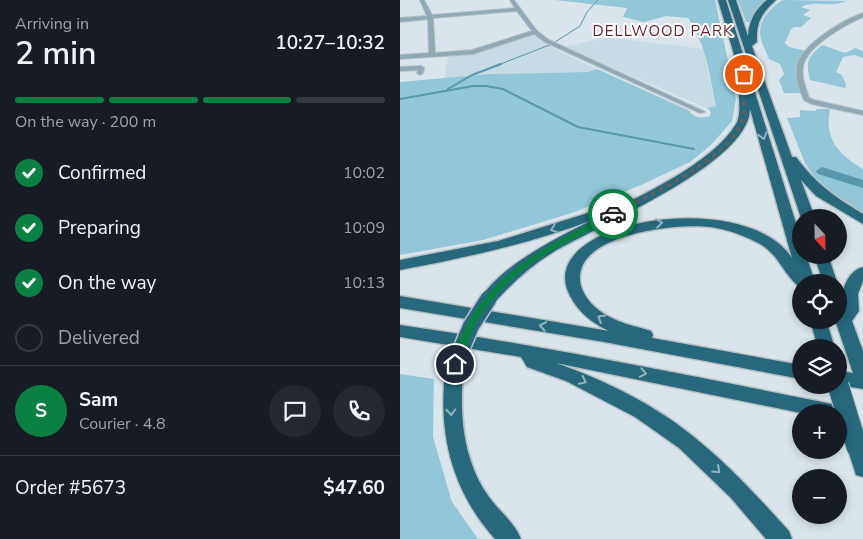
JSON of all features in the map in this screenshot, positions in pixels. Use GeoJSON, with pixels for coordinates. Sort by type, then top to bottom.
{"type":"FeatureCollection","features":[{"type":"Feature","properties":{"kind":"highway"},"geometry":{"type":"LineString","coordinates":[[722,0],[803,274]]}},
{"type":"Feature","properties":{"kind":"highway"},"geometry":{"type":"LineString","coordinates":[[732,0],[805,209]]}},
{"type":"Feature","properties":{"kind":"highway"},"geometry":{"type":"LineString","coordinates":[[749,45],[753,42],[754,20],[759,12],[772,0]]}},
{"type":"Feature","properties":{"kind":"highway"},"geometry":{"type":"LineString","coordinates":[[510,539],[486,511],[473,490],[455,443],[450,404],[455,364],[471,326],[490,298],[519,270],[548,250],[695,169],[721,150],[742,124],[744,94],[749,89]]}},
{"type":"Feature","properties":{"kind":"highway"},"geometry":{"type":"LineString","coordinates":[[787,156],[797,164],[808,181],[821,193],[863,220]]}},
{"type":"Feature","properties":{"kind":"highway"},"geometry":{"type":"LineString","coordinates":[[400,265],[484,249],[549,231],[607,209],[695,169]]}},
{"type":"Feature","properties":{"kind":"highway"},"geometry":{"type":"LineString","coordinates":[[660,346],[645,336],[614,326],[598,318],[588,310],[578,297],[573,278],[576,261],[581,255],[609,236],[665,222],[696,223],[735,228],[771,245],[782,253],[794,274]]}},
{"type":"Feature","properties":{"kind":"highway"},"geometry":{"type":"LineString","coordinates":[[847,312],[851,311],[849,298],[853,283],[863,272]]}},
{"type":"Feature","properties":{"kind":"highway"},"geometry":{"type":"LineString","coordinates":[[400,302],[792,370]]}},
{"type":"Feature","properties":{"kind":"highway"},"geometry":{"type":"LineString","coordinates":[[846,329],[863,376]]}},
{"type":"Feature","properties":{"kind":"highway"},"geometry":{"type":"LineString","coordinates":[[400,331],[526,351],[793,404]]}},
{"type":"Feature","properties":{"kind":"highway"},"geometry":{"type":"LineString","coordinates":[[526,351],[533,362],[572,376],[642,411],[686,442],[738,490],[781,539]]}},
{"type":"Feature","properties":{"kind":"highway"},"geometry":{"type":"LineString","coordinates":[[847,379],[863,382]]}},
{"type":"Feature","properties":{"kind":"highway"},"geometry":{"type":"LineString","coordinates":[[841,394],[863,468]]}},
{"type":"Feature","properties":{"kind":"highway"},"geometry":{"type":"LineString","coordinates":[[847,416],[863,419]]}},
{"type":"Feature","properties":{"kind":"street"},"geometry":{"type":"LineString","coordinates":[[422,0],[430,17],[432,56]]}},
{"type":"Feature","properties":{"kind":"street"},"geometry":{"type":"LineString","coordinates":[[512,0],[535,32],[554,45],[702,112]]}},
{"type":"Feature","properties":{"kind":"street"},"geometry":{"type":"LineString","coordinates":[[400,20],[518,9]]}},
{"type":"Feature","properties":{"kind":"street"},"geometry":{"type":"LineString","coordinates":[[863,14],[843,24],[826,37],[807,53],[800,66],[806,99],[863,114]]}},
{"type":"Feature","properties":{"kind":"street"},"geometry":{"type":"LineString","coordinates":[[400,58],[473,52],[535,32]]}},
{"type":"Feature","properties":{"kind":"street"},"geometry":{"type":"LineString","coordinates":[[400,70],[421,68],[420,73]]}},
{"type":"Feature","properties":{"kind":"shaded area"},"geometry":{"type":"Polygon","coordinates":[[[555,0],[715,0],[736,99],[732,121],[711,145],[690,162],[641,185],[575,212],[483,240],[400,255],[400,82],[490,74],[588,72],[597,69],[688,110],[695,116],[700,118],[710,116],[711,112],[707,108],[716,106],[709,72],[699,38],[688,18],[666,16],[644,22],[623,17],[627,8],[555,0]]]}},
{"type":"Feature","properties":{"kind":"shaded area"},"geometry":{"type":"Polygon","coordinates":[[[738,0],[769,0],[758,10],[750,22],[746,22],[738,0]]]}},
{"type":"Feature","properties":{"kind":"shaded area"},"geometry":{"type":"Polygon","coordinates":[[[783,0],[846,1],[835,4],[813,4],[801,7],[810,10],[803,15],[811,18],[801,27],[791,29],[785,43],[789,47],[806,51],[798,66],[800,93],[784,93],[779,80],[784,74],[780,64],[769,59],[760,35],[760,27],[764,18],[775,5],[783,0]]]}},
{"type":"Feature","properties":{"kind":"shaded area"},"geometry":{"type":"Polygon","coordinates":[[[532,35],[559,51],[597,69],[588,72],[490,74],[444,79],[448,57],[474,54],[532,35]]]}},
{"type":"Feature","properties":{"kind":"shaded area"},"geometry":{"type":"Polygon","coordinates":[[[607,37],[703,49],[716,106],[707,108],[564,47],[607,37]]]}},
{"type":"Feature","properties":{"kind":"shaded area"},"geometry":{"type":"Polygon","coordinates":[[[822,45],[845,53],[855,48],[863,51],[863,58],[854,55],[843,57],[836,72],[842,75],[846,85],[845,88],[810,80],[809,60],[813,53],[822,45]]]}},
{"type":"Feature","properties":{"kind":"shaded area"},"geometry":{"type":"Polygon","coordinates":[[[817,109],[830,109],[829,129],[835,145],[846,158],[863,169],[863,214],[825,188],[805,163],[787,118],[800,117],[800,110],[815,111],[817,109]]]}},
{"type":"Feature","properties":{"kind":"shaded area"},"geometry":{"type":"Polygon","coordinates":[[[400,374],[434,379],[433,437],[452,502],[478,539],[400,539],[400,374]]]}},
{"type":"Feature","properties":{"kind":"waterway"},"geometry":{"type":"LineString","coordinates":[[498,65],[552,44],[580,26],[587,12],[598,0]]}},
{"type":"Feature","properties":{"kind":"waterway"},"geometry":{"type":"LineString","coordinates":[[448,89],[472,75],[501,64]]}},
{"type":"Feature","properties":{"kind":"waterway"},"geometry":{"type":"LineString","coordinates":[[400,99],[473,86],[486,86],[503,89],[578,127],[694,149]]}},
{"type":"Feature","properties":{"kind":"waterway"},"geometry":{"type":"LineString","coordinates":[[822,171],[863,184]]}},
{"type":"Feature","properties":{"kind":"way so far"},"geometry":{"type":"LineString","coordinates":[[613,214],[695,169],[729,142],[742,124],[744,116],[744,94],[749,89],[744,74]]}},
{"type":"Feature","properties":{"kind":"district","name":"DELLWOOD PARK"},"geometry":{"type":"Point","coordinates":[663,31]}},
{"type":"Feature","properties":{"kind":"route"},"geometry":{"type":"LineString","coordinates":[[455,364],[471,326],[480,311],[506,281],[548,250],[613,214]]}}]}
